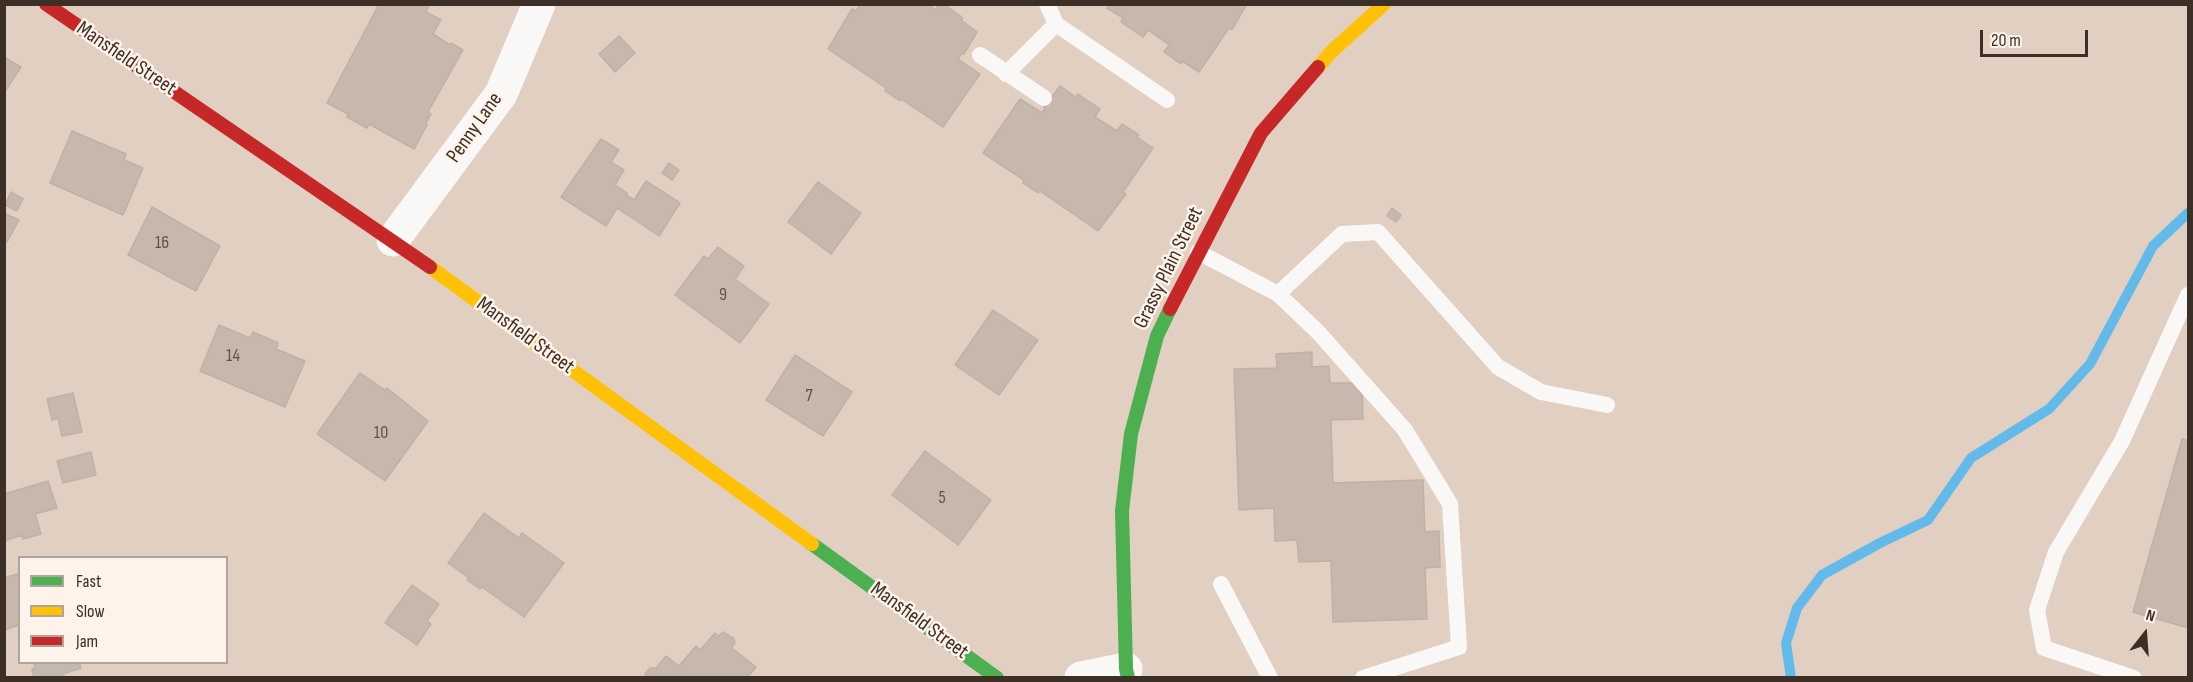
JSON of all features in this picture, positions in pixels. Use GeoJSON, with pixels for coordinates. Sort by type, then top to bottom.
{"type":"FeatureCollection","features":[{"type":"Feature","properties":{"kind":"street","name":"Mansfield Street"},"geometry":{"type":"LineString","coordinates":[[46,4],[393,240],[997,678]]}},
{"type":"Feature","properties":{"kind":"street","name":"Penny Lane"},"geometry":{"type":"LineString","coordinates":[[393,240],[501,94],[539,4]]}},
{"type":"Feature","properties":{"kind":"street","name":"Grassy Plain Street"},"geometry":{"type":"LineString","coordinates":[[1127,673],[1122,511],[1131,434],[1157,336],[1198,252],[1261,133],[1331,52],[1384,4]]}},
{"type":"Feature","properties":{"kind":"street"},"geometry":{"type":"LineString","coordinates":[[1081,678],[1127,673]]}},
{"type":"Feature","properties":{"kind":"lane"},"geometry":{"type":"LineString","coordinates":[[1047,4],[1056,24],[1167,100]]}},
{"type":"Feature","properties":{"kind":"lane"},"geometry":{"type":"LineString","coordinates":[[1006,74],[1056,24]]}},
{"type":"Feature","properties":{"kind":"lane"},"geometry":{"type":"LineString","coordinates":[[980,55],[1044,98]]}},
{"type":"Feature","properties":{"kind":"lane"},"geometry":{"type":"LineString","coordinates":[[1278,294],[1342,234],[1378,232],[1498,367],[1541,392],[1607,405]]}},
{"type":"Feature","properties":{"kind":"lane"},"geometry":{"type":"LineString","coordinates":[[1198,252],[1278,294],[1318,332],[1405,430],[1450,504],[1459,647],[1363,678]]}},
{"type":"Feature","properties":{"kind":"lane"},"geometry":{"type":"LineString","coordinates":[[2134,678],[2043,648],[2037,610],[2056,552],[2122,441],[2188,295]]}},
{"type":"Feature","properties":{"kind":"lane"},"geometry":{"type":"LineString","coordinates":[[1221,584],[1270,678]]}},
{"type":"Feature","properties":{"kind":"building"},"geometry":{"type":"Polygon","coordinates":[[[379,4],[430,4],[426,12],[441,20],[433,34],[463,50],[428,112],[431,114],[427,125],[414,149],[369,124],[367,128],[347,117],[348,114],[327,103],[379,4]]]}},
{"type":"Feature","properties":{"kind":"building"},"geometry":{"type":"Polygon","coordinates":[[[860,4],[928,4],[936,10],[939,4],[944,4],[977,32],[964,54],[962,53],[958,59],[980,74],[943,127],[885,91],[886,88],[828,49],[852,9],[856,11],[860,4]]]}},
{"type":"Feature","properties":{"kind":"building"},"geometry":{"type":"Polygon","coordinates":[[[1109,4],[1247,4],[1232,30],[1229,28],[1199,72],[1182,61],[1181,64],[1164,52],[1169,45],[1148,30],[1143,37],[1121,22],[1123,18],[1107,8],[1109,4]]]}},
{"type":"Feature","properties":{"kind":"building"},"geometry":{"type":"Polygon","coordinates":[[[619,36],[635,53],[615,72],[599,54],[619,36]]]}},
{"type":"Feature","properties":{"kind":"building"},"geometry":{"type":"Polygon","coordinates":[[[4,57],[21,67],[4,93],[4,57]]]}},
{"type":"Feature","properties":{"kind":"building"},"geometry":{"type":"Polygon","coordinates":[[[1060,86],[1076,97],[1078,94],[1100,109],[1095,117],[1117,131],[1122,124],[1153,148],[1123,192],[1126,194],[1098,231],[1040,191],[1038,193],[1023,183],[1024,180],[983,153],[1020,99],[1042,113],[1060,86]]]}},
{"type":"Feature","properties":{"kind":"building"},"geometry":{"type":"Polygon","coordinates":[[[72,131],[126,154],[124,160],[143,168],[123,215],[50,183],[72,131]]]}},
{"type":"Feature","properties":{"kind":"building"},"geometry":{"type":"Polygon","coordinates":[[[601,139],[619,150],[611,162],[624,170],[615,185],[627,193],[626,195],[634,200],[646,181],[680,203],[659,236],[617,208],[606,226],[561,197],[601,139]]]}},
{"type":"Feature","properties":{"kind":"building"},"geometry":{"type":"Polygon","coordinates":[[[669,163],[679,170],[672,180],[662,173],[669,163]]]}},
{"type":"Feature","properties":{"kind":"building"},"geometry":{"type":"Polygon","coordinates":[[[818,182],[861,213],[831,254],[788,222],[818,182]]]}},
{"type":"Feature","properties":{"kind":"building"},"geometry":{"type":"Polygon","coordinates":[[[11,192],[23,199],[17,211],[5,205],[11,192]]]}},
{"type":"Feature","properties":{"kind":"building"},"geometry":{"type":"Polygon","coordinates":[[[152,207],[220,246],[196,291],[128,255],[152,207]]]}},
{"type":"Feature","properties":{"kind":"building"},"geometry":{"type":"Polygon","coordinates":[[[1392,208],[1401,215],[1396,222],[1387,216],[1392,208]]]}},
{"type":"Feature","properties":{"kind":"building"},"geometry":{"type":"Polygon","coordinates":[[[4,213],[19,220],[7,242],[4,241],[4,213]]]}},
{"type":"Feature","properties":{"kind":"building"},"geometry":{"type":"Polygon","coordinates":[[[718,247],[744,266],[735,279],[769,304],[740,343],[675,295],[704,256],[708,259],[718,247]]]}},
{"type":"Feature","properties":{"kind":"building"},"geometry":{"type":"Polygon","coordinates":[[[993,310],[1038,340],[999,395],[955,365],[993,310]]]}},
{"type":"Feature","properties":{"kind":"building"},"geometry":{"type":"Polygon","coordinates":[[[219,325],[250,338],[253,332],[278,343],[276,349],[305,361],[285,407],[200,371],[219,325]]]}},
{"type":"Feature","properties":{"kind":"building"},"geometry":{"type":"Polygon","coordinates":[[[1312,352],[1312,367],[1329,366],[1330,383],[1362,383],[1363,419],[1331,420],[1333,483],[1423,480],[1425,532],[1439,531],[1440,567],[1425,568],[1427,619],[1333,622],[1331,561],[1299,562],[1297,540],[1275,541],[1274,508],[1239,510],[1234,369],[1277,368],[1276,354],[1312,352]]]}},
{"type":"Feature","properties":{"kind":"building"},"geometry":{"type":"Polygon","coordinates":[[[795,355],[852,392],[823,436],[766,400],[795,355]]]}},
{"type":"Feature","properties":{"kind":"building"},"geometry":{"type":"Polygon","coordinates":[[[360,373],[385,390],[387,388],[428,421],[385,481],[317,434],[360,373]]]}},
{"type":"Feature","properties":{"kind":"building"},"geometry":{"type":"Polygon","coordinates":[[[73,393],[82,432],[62,436],[58,418],[52,420],[47,399],[73,393]]]}},
{"type":"Feature","properties":{"kind":"building"},"geometry":{"type":"Polygon","coordinates":[[[2182,439],[2188,441],[2188,628],[2133,612],[2182,439]]]}},
{"type":"Feature","properties":{"kind":"building"},"geometry":{"type":"Polygon","coordinates":[[[925,451],[991,500],[958,545],[892,495],[925,451]]]}},
{"type":"Feature","properties":{"kind":"building"},"geometry":{"type":"Polygon","coordinates":[[[91,452],[96,475],[63,483],[57,461],[91,452]]]}},
{"type":"Feature","properties":{"kind":"building"},"geometry":{"type":"Polygon","coordinates":[[[48,481],[57,508],[35,514],[41,534],[23,539],[22,535],[4,541],[4,494],[48,481]]]}},
{"type":"Feature","properties":{"kind":"building"},"geometry":{"type":"Polygon","coordinates":[[[484,513],[519,538],[522,533],[564,563],[524,617],[482,587],[480,589],[467,580],[469,578],[448,563],[484,513]]]}},
{"type":"Feature","properties":{"kind":"building"},"geometry":{"type":"Polygon","coordinates":[[[18,574],[18,626],[4,630],[4,578],[18,574]]]}},
{"type":"Feature","properties":{"kind":"building"},"geometry":{"type":"Polygon","coordinates":[[[412,585],[439,604],[427,621],[431,624],[417,645],[385,623],[412,585]]]}},
{"type":"Feature","properties":{"kind":"building"},"geometry":{"type":"Polygon","coordinates":[[[723,632],[733,638],[735,642],[732,648],[756,667],[747,678],[646,678],[645,674],[650,668],[656,668],[666,656],[679,666],[696,646],[700,650],[715,633],[719,636],[723,632]]]}},
{"type":"Feature","properties":{"kind":"building"},"geometry":{"type":"Polygon","coordinates":[[[34,664],[80,664],[81,668],[63,674],[64,678],[34,678],[32,669],[35,668],[34,664]]]}},
{"type":"Feature","properties":{"kind":"waterway"},"geometry":{"type":"LineString","coordinates":[[1791,678],[1786,643],[1797,608],[1822,575],[1928,520],[1971,458],[2049,409],[2090,364],[2153,246],[2188,213]]}},
{"type":"Feature","properties":{"kind":"traffic: fast"},"geometry":{"type":"LineString","coordinates":[[1128,678],[1122,511],[1131,434],[1157,336],[1170,309]]}},
{"type":"Feature","properties":{"kind":"traffic: fast"},"geometry":{"type":"LineString","coordinates":[[812,544],[997,678]]}},
{"type":"Feature","properties":{"kind":"traffic: slow"},"geometry":{"type":"LineString","coordinates":[[1318,67],[1331,52],[1384,4]]}},
{"type":"Feature","properties":{"kind":"traffic: slow"},"geometry":{"type":"LineString","coordinates":[[430,267],[812,544]]}},
{"type":"Feature","properties":{"kind":"traffic: jam"},"geometry":{"type":"LineString","coordinates":[[46,4],[430,267]]}},
{"type":"Feature","properties":{"kind":"traffic: jam"},"geometry":{"type":"LineString","coordinates":[[1170,309],[1261,133],[1318,67]]}}]}
